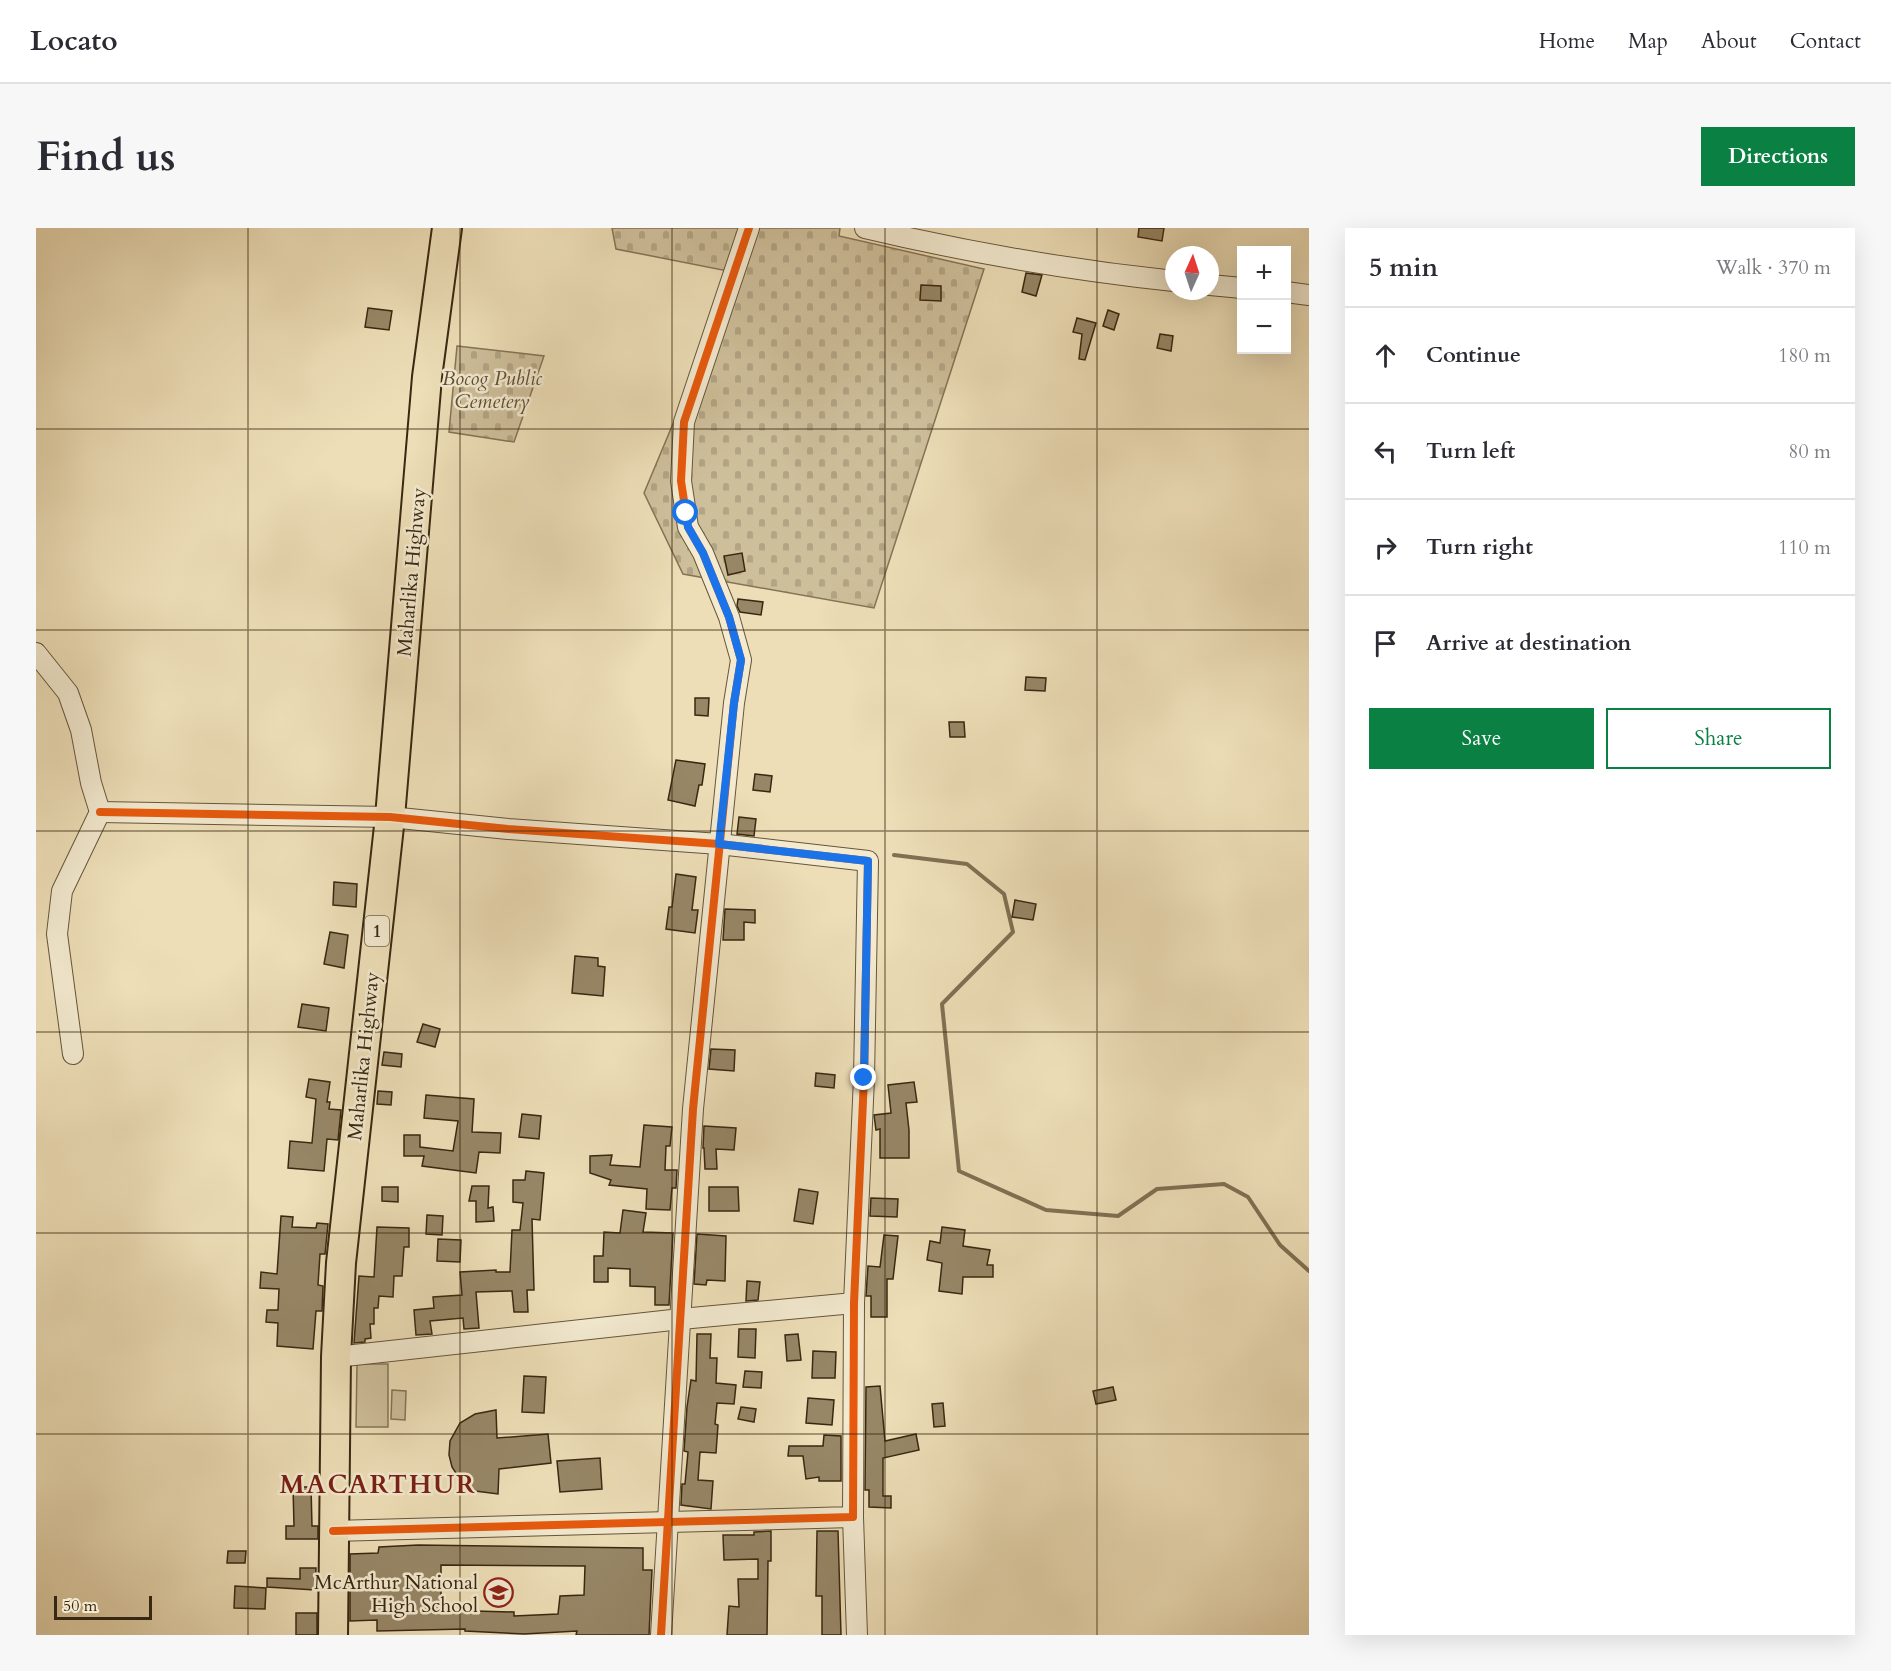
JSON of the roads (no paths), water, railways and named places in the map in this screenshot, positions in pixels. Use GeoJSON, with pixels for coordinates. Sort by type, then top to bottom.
{"type":"FeatureCollection","features":[{"type":"Feature","properties":{"kind":"highway","name":"Maharlika Highway"},"geometry":{"type":"LineString","coordinates":[[333,1635],[336,1357],[341,1263],[390,817],[427,377],[447,228]]}},
{"type":"Feature","properties":{"kind":"street"},"geometry":{"type":"LineString","coordinates":[[661,1635],[693,1109],[734,703],[741,660],[729,617],[703,553],[688,527],[681,481],[684,422],[748,228]]}},
{"type":"Feature","properties":{"kind":"street"},"geometry":{"type":"LineString","coordinates":[[865,228],[927,243],[1113,275],[1165,280]]}},
{"type":"Feature","properties":{"kind":"street"},"geometry":{"type":"LineString","coordinates":[[1219,286],[1237,288]]}},
{"type":"Feature","properties":{"kind":"street"},"geometry":{"type":"LineString","coordinates":[[1291,293],[1309,295]]}},
{"type":"Feature","properties":{"kind":"street"},"geometry":{"type":"LineString","coordinates":[[36,653],[68,693],[81,730],[91,783],[100,812],[62,891],[57,934],[73,1054]]}},
{"type":"Feature","properties":{"kind":"street"},"geometry":{"type":"LineString","coordinates":[[100,812],[390,817],[507,829],[719,844],[868,861],[864,1078],[854,1303],[853,1517],[857,1635]]}},
{"type":"Feature","properties":{"kind":"street"},"geometry":{"type":"LineString","coordinates":[[336,1357],[681,1319],[854,1303]]}},
{"type":"Feature","properties":{"kind":"street"},"geometry":{"type":"LineString","coordinates":[[333,1531],[853,1517]]}},
{"type":"Feature","properties":{"kind":"waterway"},"geometry":{"type":"LineString","coordinates":[[894,855],[967,864],[1004,894],[1013,932],[942,1004],[959,1171],[1046,1210],[1118,1216],[1157,1189],[1224,1184],[1248,1197],[1280,1245],[1309,1271]]}},
{"type":"Feature","properties":{"kind":"place","name":"McArthur National High School"},"geometry":{"type":"Point","coordinates":[499,1593]}},
{"type":"Feature","properties":{"kind":"district","name":"MACARTHUR"},"geometry":{"type":"Point","coordinates":[378,1484]}},
{"type":"Feature","properties":{"kind":"park label","name":"Bocog Public Cemetery"},"geometry":{"type":"Point","coordinates":[492,390]}}]}
